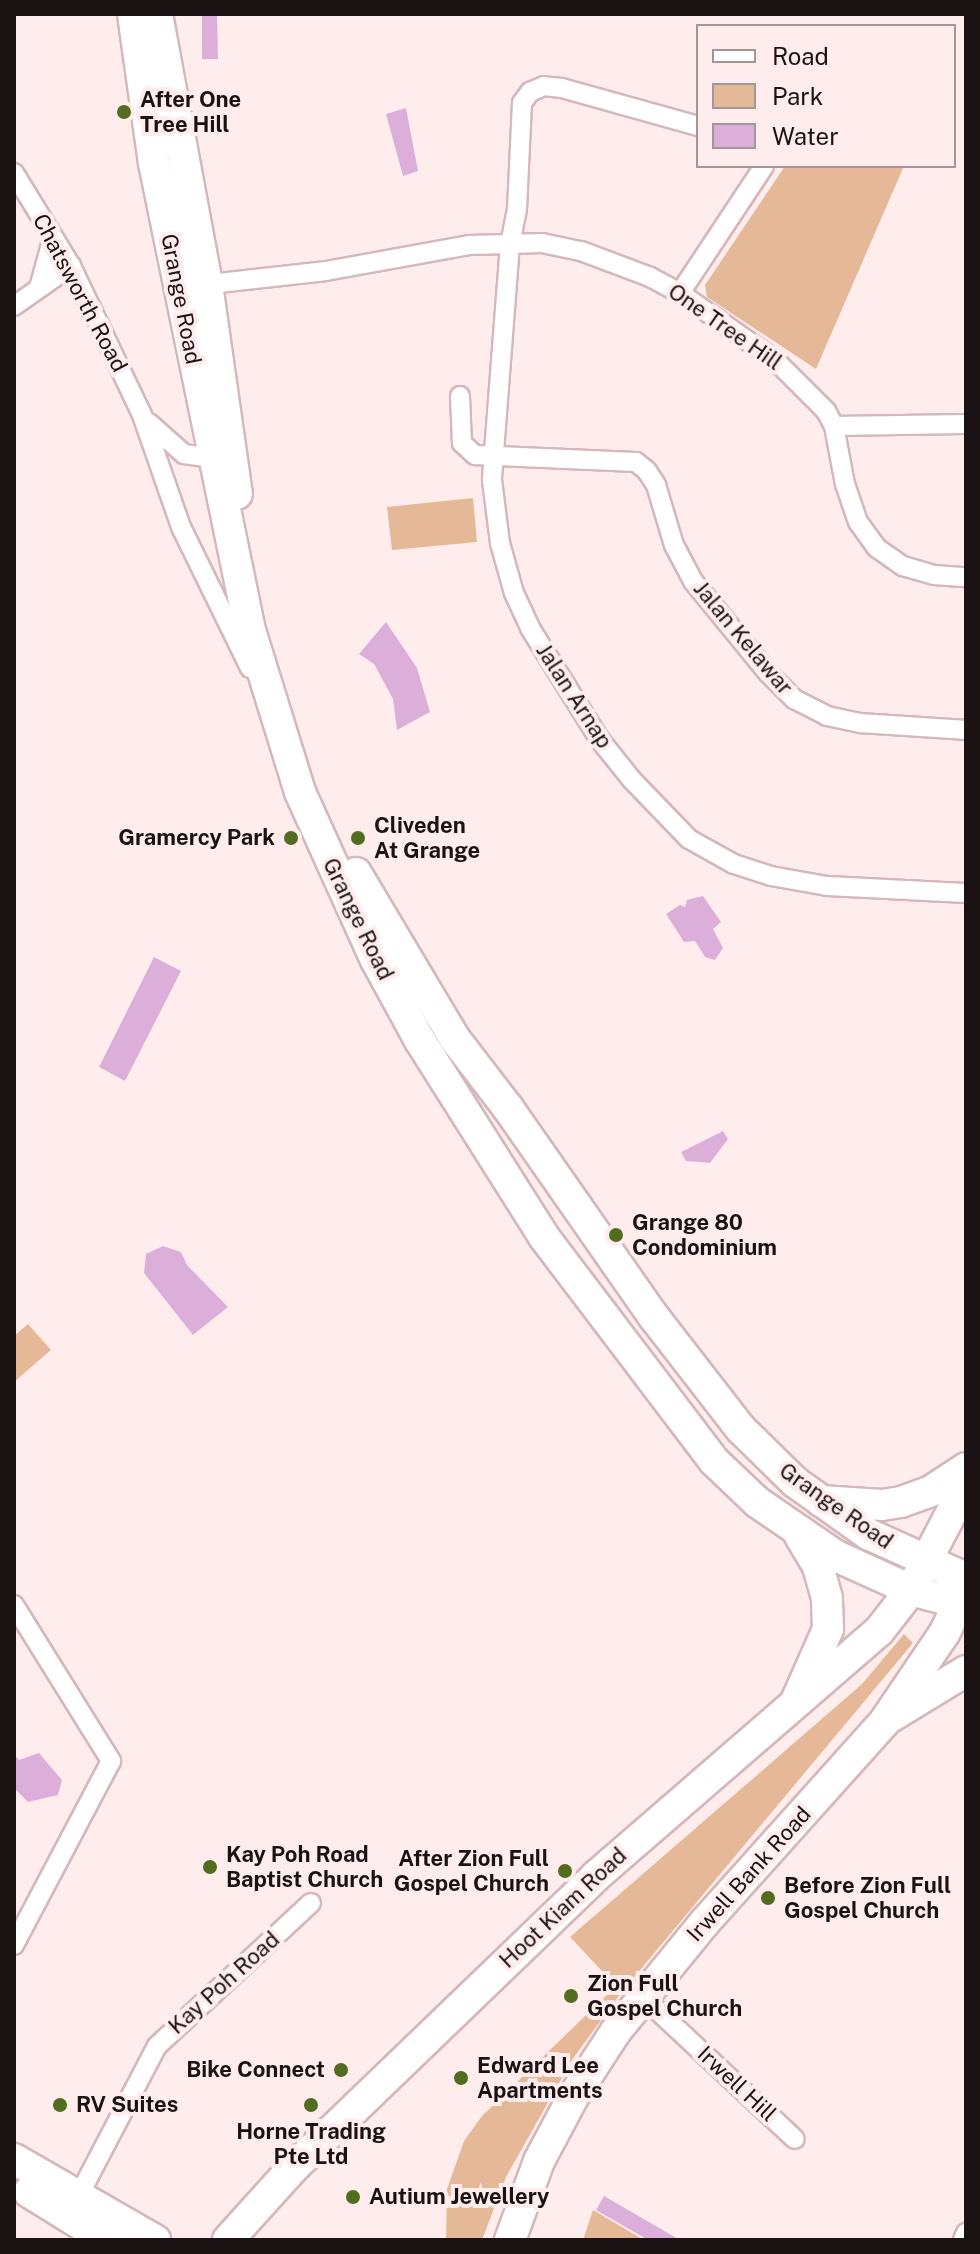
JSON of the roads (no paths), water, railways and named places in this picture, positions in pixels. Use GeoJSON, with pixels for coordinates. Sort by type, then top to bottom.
{"type":"FeatureCollection","features":[{"type":"Feature","properties":{"kind":"main road","name":"Grange Road"},"geometry":{"type":"LineString","coordinates":[[133,14],[154,163],[194,286],[206,458],[249,627],[275,720],[300,792],[376,960],[459,1105],[544,1237],[718,1466],[757,1502],[836,1556],[911,1590],[964,1590]]}},
{"type":"Feature","properties":{"kind":"main road","name":"Grange Road"},"geometry":{"type":"LineString","coordinates":[[157,14],[194,286],[252,601],[299,744],[344,853],[455,1039],[654,1317],[741,1429],[795,1482],[821,1501],[868,1534],[926,1561],[964,1590]]}},
{"type":"Feature","properties":{"kind":"main road"},"geometry":{"type":"LineString","coordinates":[[459,1105],[461,1083],[465,1077],[480,1076],[491,1086]]}},
{"type":"Feature","properties":{"kind":"main road"},"geometry":{"type":"LineString","coordinates":[[718,1466],[740,1453],[744,1443],[741,1429]]}},
{"type":"Feature","properties":{"kind":"main road"},"geometry":{"type":"LineString","coordinates":[[821,1501],[882,1505],[901,1502],[931,1491],[966,1468]]}},
{"type":"Feature","properties":{"kind":"main road","name":"Hoot Kiam Road"},"geometry":{"type":"LineString","coordinates":[[228,2240],[294,2167],[596,1876],[654,1822],[791,1711],[879,1631],[911,1590],[966,1485]]}},
{"type":"Feature","properties":{"kind":"main road"},"geometry":{"type":"LineString","coordinates":[[791,1711],[828,1629],[827,1598],[818,1566],[797,1531]]}},
{"type":"Feature","properties":{"kind":"main road","name":"Irwell Bank Road"},"geometry":{"type":"LineString","coordinates":[[510,2240],[539,2161],[573,2097],[642,1996],[885,1721],[945,1632],[964,1590]]}},
{"type":"Feature","properties":{"kind":"main road"},"geometry":{"type":"LineString","coordinates":[[885,1721],[966,1671]]}},
{"type":"Feature","properties":{"kind":"main road"},"geometry":{"type":"LineString","coordinates":[[14,2159],[155,2240]]}},
{"type":"Feature","properties":{"kind":"main road"},"geometry":{"type":"LineString","coordinates":[[14,2182],[106,2240]]}},
{"type":"Feature","properties":{"kind":"street","name":"Jalan Arnap"},"geometry":{"type":"LineString","coordinates":[[696,125],[562,88],[544,86],[530,92],[522,103],[517,209],[510,244],[492,480],[500,543],[514,593],[530,628],[600,740],[632,780],[689,839],[734,864],[771,876],[827,886],[966,893]]}},
{"type":"Feature","properties":{"kind":"street"},"geometry":{"type":"LineString","coordinates":[[680,293],[763,168]]}},
{"type":"Feature","properties":{"kind":"street","name":"Chatsworth Road"},"geometry":{"type":"LineString","coordinates":[[14,173],[71,266],[142,415],[181,527],[275,720]]}},
{"type":"Feature","properties":{"kind":"street"},"geometry":{"type":"LineString","coordinates":[[39,288],[53,237]]}},
{"type":"Feature","properties":{"kind":"street","name":"One Tree Hill"},"geometry":{"type":"LineString","coordinates":[[194,286],[326,271],[469,245],[542,243],[581,251],[650,277],[680,293],[776,361],[806,387],[834,426],[845,484],[858,522],[877,548],[903,566],[934,575],[966,577]]}},
{"type":"Feature","properties":{"kind":"street"},"geometry":{"type":"LineString","coordinates":[[14,306],[71,266]]}},
{"type":"Feature","properties":{"kind":"street"},"geometry":{"type":"LineString","coordinates":[[460,396],[462,443],[475,455],[493,456]]}},
{"type":"Feature","properties":{"kind":"street","name":"Chatsworth Road"},"geometry":{"type":"LineString","coordinates":[[142,415],[172,447],[206,458]]}},
{"type":"Feature","properties":{"kind":"street"},"geometry":{"type":"LineString","coordinates":[[834,426],[966,424]]}},
{"type":"Feature","properties":{"kind":"street","name":"Jalan Kelawar"},"geometry":{"type":"LineString","coordinates":[[493,456],[636,462],[656,485],[674,545],[693,581],[768,673],[794,699],[827,716],[861,723],[966,730]]}},
{"type":"Feature","properties":{"kind":"street"},"geometry":{"type":"LineString","coordinates":[[167,486],[174,469],[206,458]]}},
{"type":"Feature","properties":{"kind":"street"},"geometry":{"type":"LineString","coordinates":[[14,1605],[111,1761],[20,1917],[14,1945]]}},
{"type":"Feature","properties":{"kind":"street","name":"Kay Poh Road"},"geometry":{"type":"LineString","coordinates":[[78,2197],[157,2046],[311,1903]]}},
{"type":"Feature","properties":{"kind":"street","name":"Irwell Hill"},"geometry":{"type":"LineString","coordinates":[[642,1996],[795,2139]]}},
{"type":"Feature","properties":{"kind":"street"},"geometry":{"type":"LineString","coordinates":[[963,2240],[966,2233]]}},
{"type":"Feature","properties":{"kind":"water"},"geometry":{"type":"Polygon","coordinates":[[[202,14],[217,14],[218,59],[202,59],[202,14]]]}},
{"type":"Feature","properties":{"kind":"water"},"geometry":{"type":"Polygon","coordinates":[[[406,108],[418,171],[403,176],[386,114],[406,108]]]}},
{"type":"Feature","properties":{"kind":"water"},"geometry":{"type":"Polygon","coordinates":[[[386,622],[417,668],[430,712],[397,730],[393,699],[374,664],[359,654],[386,622]]]}},
{"type":"Feature","properties":{"kind":"water"},"geometry":{"type":"Polygon","coordinates":[[[703,896],[721,922],[713,929],[723,948],[715,960],[705,957],[695,941],[684,942],[666,914],[680,905],[685,907],[687,900],[703,896]]]}},
{"type":"Feature","properties":{"kind":"water"},"geometry":{"type":"Polygon","coordinates":[[[154,957],[181,971],[125,1081],[99,1067],[154,957]]]}},
{"type":"Feature","properties":{"kind":"water"},"geometry":{"type":"Polygon","coordinates":[[[723,1131],[728,1139],[710,1163],[686,1161],[681,1152],[723,1131]]]}},
{"type":"Feature","properties":{"kind":"water"},"geometry":{"type":"Polygon","coordinates":[[[163,1246],[181,1252],[187,1265],[228,1307],[193,1335],[144,1273],[146,1254],[163,1246]]]}},
{"type":"Feature","properties":{"kind":"water"},"geometry":{"type":"Polygon","coordinates":[[[39,1753],[62,1780],[58,1795],[28,1802],[14,1788],[14,1754],[19,1760],[39,1753]]]}},
{"type":"Feature","properties":{"kind":"water"},"geometry":{"type":"Polygon","coordinates":[[[604,2196],[680,2240],[648,2240],[596,2210],[604,2196]]]}},
{"type":"Feature","properties":{"kind":"place","name":"After One Tree Hill"},"geometry":{"type":"Point","coordinates":[124,112]}},
{"type":"Feature","properties":{"kind":"place","name":"Gramercy Park"},"geometry":{"type":"Point","coordinates":[291,838]}},
{"type":"Feature","properties":{"kind":"place","name":"Cliveden At Grange"},"geometry":{"type":"Point","coordinates":[358,838]}},
{"type":"Feature","properties":{"kind":"place","name":"Grange 80 Condominium"},"geometry":{"type":"Point","coordinates":[616,1235]}},
{"type":"Feature","properties":{"kind":"place","name":"Kay Poh Road Baptist Church"},"geometry":{"type":"Point","coordinates":[210,1867]}},
{"type":"Feature","properties":{"kind":"place","name":"After Zion Full Gospel Church"},"geometry":{"type":"Point","coordinates":[565,1871]}},
{"type":"Feature","properties":{"kind":"place","name":"Before Zion Full Gospel Church"},"geometry":{"type":"Point","coordinates":[768,1898]}},
{"type":"Feature","properties":{"kind":"place","name":"Zion Full Gospel Church"},"geometry":{"type":"Point","coordinates":[571,1996]}},
{"type":"Feature","properties":{"kind":"place","name":"Bike Connect"},"geometry":{"type":"Point","coordinates":[341,2070]}},
{"type":"Feature","properties":{"kind":"place","name":"Edward Lee Apartments"},"geometry":{"type":"Point","coordinates":[461,2078]}},
{"type":"Feature","properties":{"kind":"place","name":"RV Suites"},"geometry":{"type":"Point","coordinates":[60,2105]}},
{"type":"Feature","properties":{"kind":"place","name":"Horne Trading Pte Ltd"},"geometry":{"type":"Point","coordinates":[311,2105]}},
{"type":"Feature","properties":{"kind":"place","name":"Autium Jewellery"},"geometry":{"type":"Point","coordinates":[353,2197]}}]}
